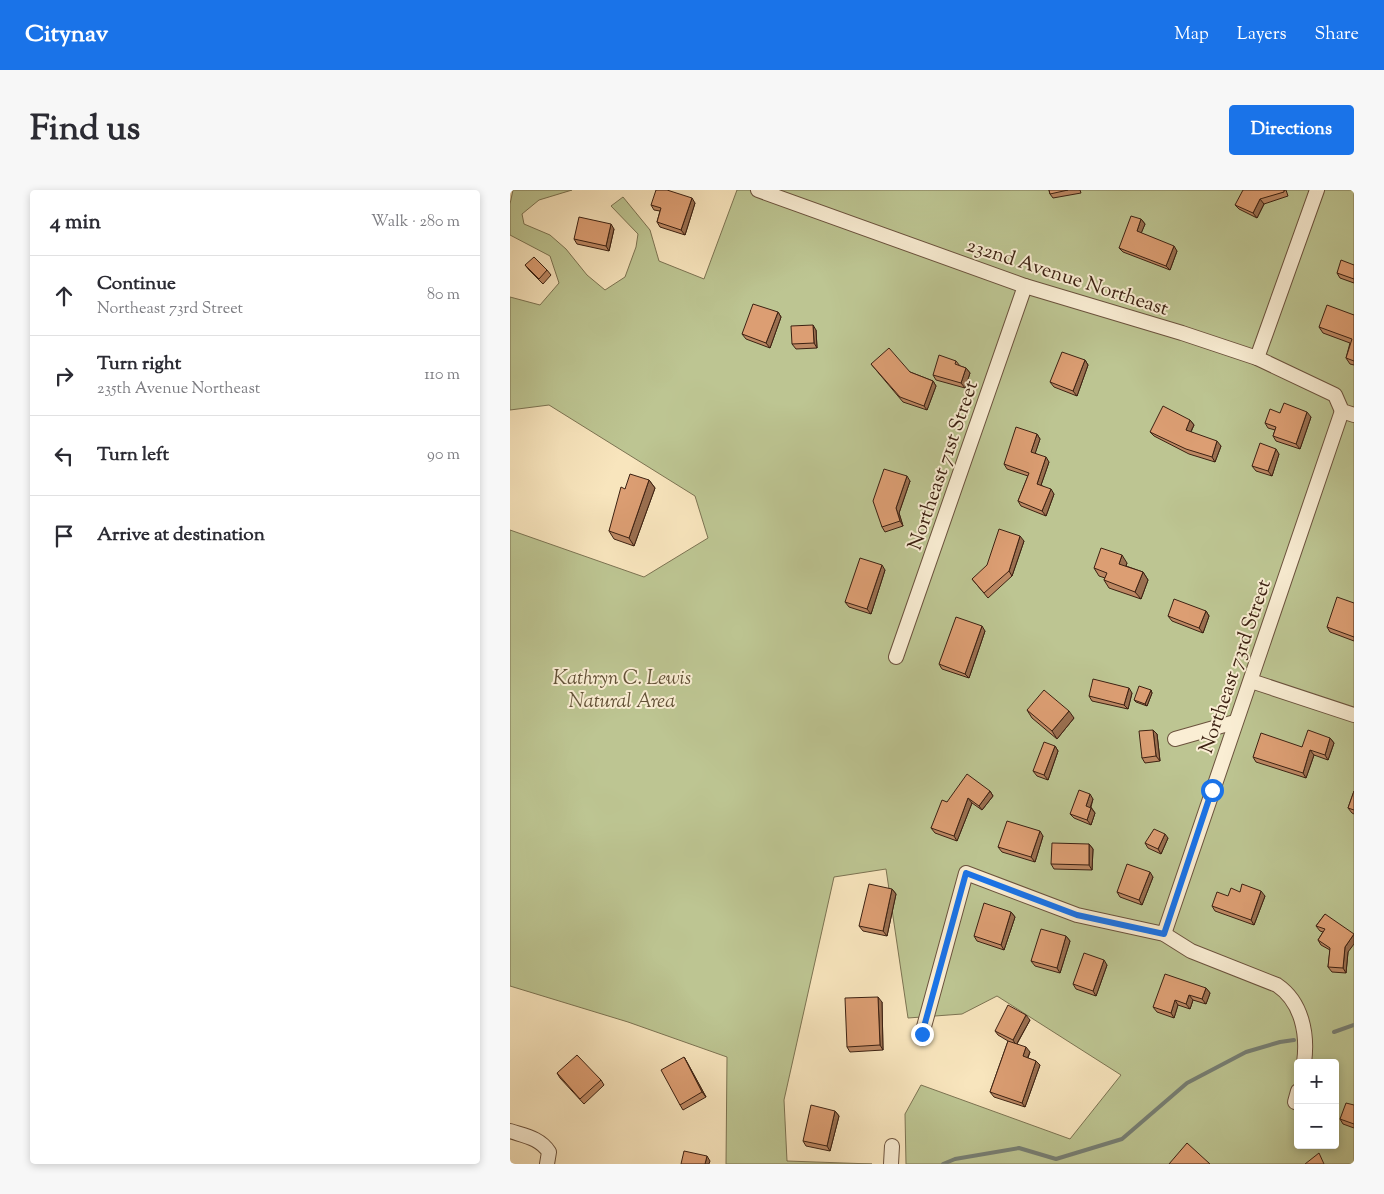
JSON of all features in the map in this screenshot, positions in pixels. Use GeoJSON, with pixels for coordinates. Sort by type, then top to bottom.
{"type":"FeatureCollection","features":[{"type":"Feature","properties":{"kind":"street","name":"232nd Avenue Northeast"},"geometry":{"type":"LineString","coordinates":[[758,190],[1025,286],[1182,333],[1257,358],[1335,396],[1348,413]]}},
{"type":"Feature","properties":{"kind":"street"},"geometry":{"type":"LineString","coordinates":[[1257,358],[1317,190]]}},
{"type":"Feature","properties":{"kind":"street","name":"Northeast 71st Street"},"geometry":{"type":"LineString","coordinates":[[896,657],[1025,286]]}},
{"type":"Feature","properties":{"kind":"street","name":"Northeast 73rd Street"},"geometry":{"type":"LineString","coordinates":[[1164,934],[1235,722],[1348,413]]}},
{"type":"Feature","properties":{"kind":"street"},"geometry":{"type":"LineString","coordinates":[[1251,681],[1354,715]]}},
{"type":"Feature","properties":{"kind":"street"},"geometry":{"type":"LineString","coordinates":[[1174,738],[1235,722]]}},
{"type":"Feature","properties":{"kind":"street"},"geometry":{"type":"LineString","coordinates":[[922,1034],[971,875],[1077,915],[1164,934],[1191,951],[1277,985],[1287,991],[1300,1012],[1304,1035],[1304,1059]]}},
{"type":"Feature","properties":{"kind":"street"},"geometry":{"type":"LineString","coordinates":[[510,1131],[537,1140],[548,1158]]}},
{"type":"Feature","properties":{"kind":"street"},"geometry":{"type":"LineString","coordinates":[[891,1164],[892,1146]]}},
{"type":"Feature","properties":{"kind":"green space","name":"Kathryn C. Lewis Natural Area"},"geometry":{"type":"Polygon","coordinates":[[[513,190],[572,190],[539,200],[522,214],[524,224],[550,235],[566,249],[587,275],[605,290],[625,277],[636,247],[638,234],[611,206],[623,197],[650,230],[659,261],[704,279],[737,190],[1354,190],[1354,1164],[906,1164],[905,1114],[921,1085],[1070,1139],[1121,1075],[997,996],[962,1014],[908,1018],[886,869],[834,877],[784,1100],[787,1161],[872,1164],[726,1164],[727,1057],[628,1022],[510,986],[510,530],[644,577],[708,538],[695,496],[549,405],[510,410],[510,297],[540,305],[559,283],[550,256],[510,235],[510,204],[513,190]]]}},
{"type":"Feature","properties":{"kind":"building"},"geometry":{"type":"Polygon","coordinates":[[[656,190],[667,190],[692,198],[681,230],[657,222],[661,208],[651,205],[656,190]]]}},
{"type":"Feature","properties":{"kind":"building"},"geometry":{"type":"Polygon","coordinates":[[[1049,190],[1068,190],[1050,194],[1049,190]]]}},
{"type":"Feature","properties":{"kind":"building"},"geometry":{"type":"Polygon","coordinates":[[[1243,190],[1284,190],[1284,192],[1260,199],[1253,213],[1235,205],[1243,190]]]}},
{"type":"Feature","properties":{"kind":"building"},"geometry":{"type":"Polygon","coordinates":[[[1131,216],[1141,219],[1137,231],[1174,246],[1166,266],[1119,248],[1131,216]]]}},
{"type":"Feature","properties":{"kind":"building"},"geometry":{"type":"Polygon","coordinates":[[[579,217],[611,224],[606,246],[574,239],[579,217]]]}},
{"type":"Feature","properties":{"kind":"building"},"geometry":{"type":"Polygon","coordinates":[[[534,257],[547,270],[539,279],[525,265],[534,257]]]}},
{"type":"Feature","properties":{"kind":"building"},"geometry":{"type":"Polygon","coordinates":[[[1341,260],[1354,265],[1354,279],[1337,273],[1341,260]]]}},
{"type":"Feature","properties":{"kind":"building"},"geometry":{"type":"Polygon","coordinates":[[[753,304],[778,312],[766,343],[742,334],[753,304]]]}},
{"type":"Feature","properties":{"kind":"building"},"geometry":{"type":"Polygon","coordinates":[[[1327,305],[1354,315],[1354,361],[1346,358],[1352,339],[1319,327],[1327,305]]]}},
{"type":"Feature","properties":{"kind":"building"},"geometry":{"type":"Polygon","coordinates":[[[813,325],[814,343],[792,344],[791,326],[813,325]]]}},
{"type":"Feature","properties":{"kind":"building"},"geometry":{"type":"Polygon","coordinates":[[[889,348],[910,372],[933,381],[924,406],[900,397],[871,364],[889,348]]]}},
{"type":"Feature","properties":{"kind":"building"},"geometry":{"type":"Polygon","coordinates":[[[1062,352],[1085,360],[1073,391],[1050,382],[1062,352]]]}},
{"type":"Feature","properties":{"kind":"building"},"geometry":{"type":"Polygon","coordinates":[[[939,355],[956,361],[955,364],[966,368],[961,383],[933,375],[939,355]]]}},
{"type":"Feature","properties":{"kind":"building"},"geometry":{"type":"Polygon","coordinates":[[[1284,403],[1307,412],[1296,444],[1273,436],[1276,427],[1265,423],[1270,409],[1280,413],[1284,403]]]}},
{"type":"Feature","properties":{"kind":"building"},"geometry":{"type":"Polygon","coordinates":[[[1163,406],[1190,420],[1186,430],[1217,441],[1212,457],[1186,449],[1150,432],[1163,406]]]}},
{"type":"Feature","properties":{"kind":"building"},"geometry":{"type":"Polygon","coordinates":[[[1016,427],[1037,434],[1031,452],[1046,457],[1037,484],[1051,489],[1042,511],[1018,501],[1029,473],[1004,464],[1016,427]]]}},
{"type":"Feature","properties":{"kind":"building"},"geometry":{"type":"Polygon","coordinates":[[[1260,443],[1276,449],[1268,471],[1252,466],[1260,443]]]}},
{"type":"Feature","properties":{"kind":"building"},"geometry":{"type":"Polygon","coordinates":[[[884,469],[907,476],[896,508],[900,521],[882,527],[873,501],[884,469]]]}},
{"type":"Feature","properties":{"kind":"building"},"geometry":{"type":"Polygon","coordinates":[[[630,474],[649,480],[629,538],[609,531],[621,487],[625,489],[630,474]]]}},
{"type":"Feature","properties":{"kind":"building"},"geometry":{"type":"Polygon","coordinates":[[[999,529],[1020,536],[1009,571],[984,593],[972,579],[987,565],[999,529]]]}},
{"type":"Feature","properties":{"kind":"building"},"geometry":{"type":"Polygon","coordinates":[[[1101,548],[1122,555],[1119,564],[1143,572],[1135,592],[1104,580],[1107,573],[1094,568],[1101,548]]]}},
{"type":"Feature","properties":{"kind":"building"},"geometry":{"type":"Polygon","coordinates":[[[860,558],[882,565],[867,609],[845,602],[860,558]]]}},
{"type":"Feature","properties":{"kind":"building"},"geometry":{"type":"Polygon","coordinates":[[[1337,597],[1354,603],[1354,637],[1327,627],[1337,597]]]}},
{"type":"Feature","properties":{"kind":"building"},"geometry":{"type":"Polygon","coordinates":[[[1174,599],[1206,611],[1199,628],[1168,616],[1174,599]]]}},
{"type":"Feature","properties":{"kind":"building"},"geometry":{"type":"Polygon","coordinates":[[[956,617],[982,626],[965,674],[939,664],[956,617]]]}},
{"type":"Feature","properties":{"kind":"building"},"geometry":{"type":"Polygon","coordinates":[[[1093,679],[1129,688],[1124,705],[1089,696],[1093,679]]]}},
{"type":"Feature","properties":{"kind":"building"},"geometry":{"type":"Polygon","coordinates":[[[1139,686],[1151,690],[1145,704],[1134,700],[1139,686]]]}},
{"type":"Feature","properties":{"kind":"building"},"geometry":{"type":"Polygon","coordinates":[[[1044,690],[1069,711],[1052,731],[1027,710],[1044,690]]]}},
{"type":"Feature","properties":{"kind":"building"},"geometry":{"type":"Polygon","coordinates":[[[1153,730],[1156,756],[1142,758],[1139,731],[1153,730]]]}},
{"type":"Feature","properties":{"kind":"building"},"geometry":{"type":"Polygon","coordinates":[[[1308,730],[1330,738],[1325,755],[1310,750],[1303,773],[1253,757],[1261,733],[1302,747],[1308,730]]]}},
{"type":"Feature","properties":{"kind":"building"},"geometry":{"type":"Polygon","coordinates":[[[1044,742],[1055,746],[1044,775],[1033,771],[1044,742]]]}},
{"type":"Feature","properties":{"kind":"building"},"geometry":{"type":"Polygon","coordinates":[[[967,774],[990,791],[979,806],[968,798],[954,836],[931,828],[942,800],[947,802],[967,774]]]}},
{"type":"Feature","properties":{"kind":"building"},"geometry":{"type":"Polygon","coordinates":[[[1079,790],[1090,794],[1086,806],[1091,808],[1087,820],[1070,814],[1079,790]]]}},
{"type":"Feature","properties":{"kind":"building"},"geometry":{"type":"Polygon","coordinates":[[[1354,791],[1354,810],[1348,808],[1354,791]]]}},
{"type":"Feature","properties":{"kind":"building"},"geometry":{"type":"Polygon","coordinates":[[[1007,821],[1040,831],[1031,857],[998,847],[1007,821]]]}},
{"type":"Feature","properties":{"kind":"building"},"geometry":{"type":"Polygon","coordinates":[[[1154,829],[1165,834],[1158,849],[1145,843],[1154,829]]]}},
{"type":"Feature","properties":{"kind":"building"},"geometry":{"type":"Polygon","coordinates":[[[1052,843],[1089,844],[1089,865],[1051,864],[1052,843]]]}},
{"type":"Feature","properties":{"kind":"building"},"geometry":{"type":"Polygon","coordinates":[[[1127,864],[1150,872],[1139,900],[1117,892],[1127,864]]]}},
{"type":"Feature","properties":{"kind":"building"},"geometry":{"type":"Polygon","coordinates":[[[869,884],[892,889],[883,931],[859,926],[869,884]]]}},
{"type":"Feature","properties":{"kind":"building"},"geometry":{"type":"Polygon","coordinates":[[[1242,884],[1261,891],[1251,920],[1212,906],[1217,892],[1228,896],[1231,888],[1240,892],[1242,884]]]}},
{"type":"Feature","properties":{"kind":"building"},"geometry":{"type":"Polygon","coordinates":[[[984,903],[1011,912],[1001,945],[974,936],[984,903]]]}},
{"type":"Feature","properties":{"kind":"building"},"geometry":{"type":"Polygon","coordinates":[[[1325,914],[1354,934],[1345,947],[1343,968],[1328,967],[1330,948],[1318,940],[1325,929],[1316,926],[1325,914]]]}},
{"type":"Feature","properties":{"kind":"building"},"geometry":{"type":"Polygon","coordinates":[[[1041,929],[1066,936],[1057,968],[1031,961],[1041,929]]]}},
{"type":"Feature","properties":{"kind":"building"},"geometry":{"type":"Polygon","coordinates":[[[1084,953],[1104,960],[1093,991],[1073,984],[1084,953]]]}},
{"type":"Feature","properties":{"kind":"building"},"geometry":{"type":"Polygon","coordinates":[[[1165,974],[1206,988],[1202,999],[1189,995],[1186,1004],[1175,1000],[1171,1013],[1153,1007],[1165,974]]]}},
{"type":"Feature","properties":{"kind":"building"},"geometry":{"type":"Polygon","coordinates":[[[878,997],[880,1045],[847,1047],[845,998],[878,997]]]}},
{"type":"Feature","properties":{"kind":"building"},"geometry":{"type":"Polygon","coordinates":[[[1008,1005],[1026,1015],[1013,1040],[995,1031],[1008,1005]]]}},
{"type":"Feature","properties":{"kind":"building"},"geometry":{"type":"Polygon","coordinates":[[[1008,1041],[1026,1047],[1023,1056],[1036,1061],[1022,1103],[990,1092],[1008,1041]]]}},
{"type":"Feature","properties":{"kind":"building"},"geometry":{"type":"Polygon","coordinates":[[[577,1055],[601,1080],[580,1099],[557,1073],[577,1055]]]}},
{"type":"Feature","properties":{"kind":"building"},"geometry":{"type":"Polygon","coordinates":[[[684,1057],[702,1092],[680,1105],[661,1070],[684,1057]]]}},
{"type":"Feature","properties":{"kind":"building"},"geometry":{"type":"Polygon","coordinates":[[[1346,1103],[1354,1105],[1354,1124],[1340,1119],[1346,1103]]]}},
{"type":"Feature","properties":{"kind":"building"},"geometry":{"type":"Polygon","coordinates":[[[811,1105],[835,1111],[827,1146],[803,1141],[811,1105]]]}},
{"type":"Feature","properties":{"kind":"building"},"geometry":{"type":"Polygon","coordinates":[[[1187,1143],[1210,1164],[1169,1164],[1187,1143]]]}},
{"type":"Feature","properties":{"kind":"building"},"geometry":{"type":"Polygon","coordinates":[[[684,1151],[707,1156],[705,1164],[681,1164],[684,1151]]]}},
{"type":"Feature","properties":{"kind":"building"},"geometry":{"type":"Polygon","coordinates":[[[1319,1153],[1324,1164],[1305,1164],[1319,1153]]]}},
{"type":"Feature","properties":{"kind":"waterway"},"geometry":{"type":"LineString","coordinates":[[1334,1032],[1354,1025]]}},
{"type":"Feature","properties":{"kind":"waterway"},"geometry":{"type":"LineString","coordinates":[[943,1164],[955,1159],[1019,1148],[1056,1159],[1122,1139],[1187,1083],[1246,1052],[1294,1040]]}},
{"type":"Feature","properties":{"kind":"route"},"geometry":{"type":"LineString","coordinates":[[922,1034],[966,873],[1077,915],[1164,934],[1212,790]]}}]}
